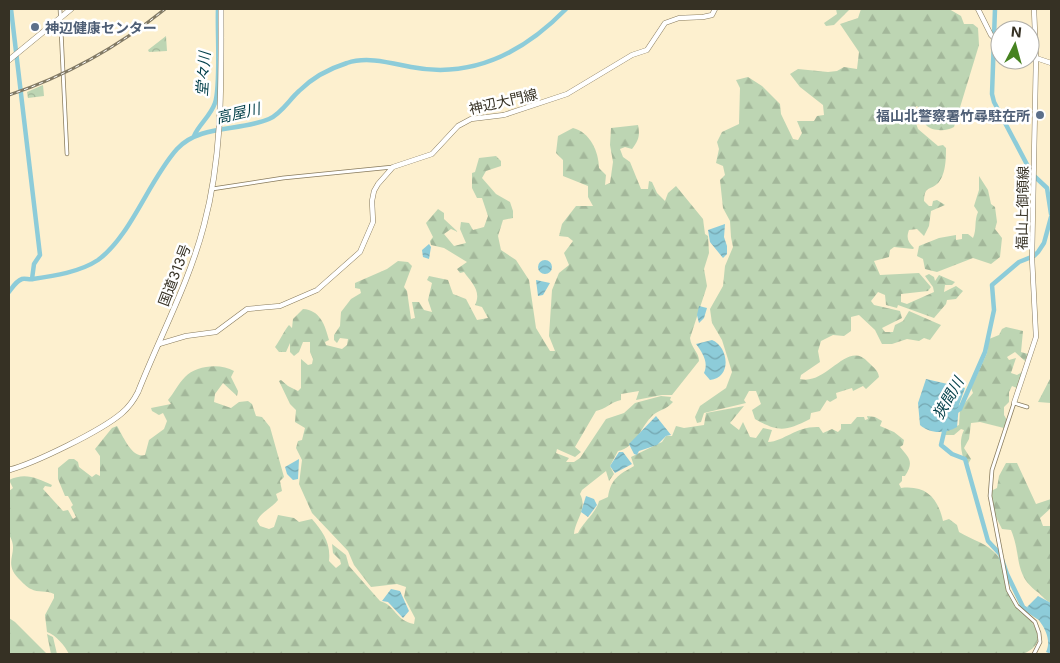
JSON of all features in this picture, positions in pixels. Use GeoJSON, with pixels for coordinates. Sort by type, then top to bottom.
{"type":"FeatureCollection","features":[{"type":"Feature","properties":{"kind":"highway"},"geometry":{"type":"LineString","coordinates":[[11,56],[67,9]]}},
{"type":"Feature","properties":{"kind":"highway"},"geometry":{"type":"LineString","coordinates":[[60,13],[71,9]]}},
{"type":"Feature","properties":{"kind":"highway","name":"国道313号"},"geometry":{"type":"LineString","coordinates":[[9,470],[44,456],[122,413],[136,396],[188,274],[204,225],[212,189],[220,120],[221,9]]}},
{"type":"Feature","properties":{"kind":"main road","name":"神辺大門線"},"geometry":{"type":"LineString","coordinates":[[393,167],[432,154],[458,126],[471,119],[504,115],[567,94],[632,55],[647,50],[665,24],[679,18],[703,17],[712,14],[715,9]]}},
{"type":"Feature","properties":{"kind":"main road"},"geometry":{"type":"LineString","coordinates":[[978,9],[990,31]]}},
{"type":"Feature","properties":{"kind":"main road","name":"福山上御領線"},"geometry":{"type":"LineString","coordinates":[[1014,403],[1036,337],[1032,257],[1033,70]]}},
{"type":"Feature","properties":{"kind":"main road"},"geometry":{"type":"LineString","coordinates":[[159,344],[186,336],[216,332],[247,309],[280,306],[317,290],[360,252],[373,222],[372,201],[374,191],[393,167]]}},
{"type":"Feature","properties":{"kind":"street"},"geometry":{"type":"LineString","coordinates":[[60,13],[67,154]]}},
{"type":"Feature","properties":{"kind":"street"},"geometry":{"type":"LineString","coordinates":[[212,189],[283,178],[393,167]]}},
{"type":"Feature","properties":{"kind":"street"},"geometry":{"type":"LineString","coordinates":[[1027,408],[1014,403],[992,470],[990,496],[1008,590],[1017,606],[1035,622],[1039,633],[1040,642],[1034,654]]}},
{"type":"Feature","properties":{"kind":"green space"},"geometry":{"type":"Polygon","coordinates":[[[836,9],[850,9],[834,25],[826,26],[824,23],[837,14],[836,9]]]}},
{"type":"Feature","properties":{"kind":"green space"},"geometry":{"type":"Polygon","coordinates":[[[861,9],[949,9],[961,16],[964,24],[973,24],[978,28],[979,45],[954,127],[944,130],[932,129],[926,125],[917,106],[911,109],[918,129],[938,146],[943,145],[946,148],[945,167],[940,181],[927,190],[924,196],[924,201],[929,206],[932,206],[933,201],[937,200],[945,205],[931,211],[929,226],[924,236],[917,229],[909,230],[908,240],[913,249],[894,247],[890,250],[889,257],[874,261],[880,275],[919,273],[931,287],[928,291],[901,294],[901,302],[907,304],[934,292],[933,287],[925,276],[929,274],[934,277],[935,281],[939,275],[955,282],[952,285],[945,285],[944,292],[956,286],[963,291],[956,299],[947,300],[946,304],[934,318],[898,305],[897,308],[886,305],[885,295],[878,292],[871,301],[874,305],[900,311],[902,318],[882,328],[885,332],[893,332],[895,325],[903,321],[909,311],[941,325],[930,340],[924,338],[919,341],[907,339],[892,344],[882,344],[875,330],[859,315],[851,317],[851,331],[844,336],[833,335],[821,341],[818,351],[820,362],[801,375],[800,379],[810,379],[819,376],[844,359],[852,356],[860,356],[868,362],[877,371],[879,377],[866,389],[863,386],[853,391],[852,388],[836,393],[837,398],[830,402],[827,400],[820,411],[811,413],[810,419],[795,426],[782,429],[763,424],[755,419],[752,410],[761,404],[756,391],[749,391],[744,400],[746,403],[704,413],[701,422],[697,423],[695,417],[700,406],[726,388],[732,372],[722,340],[712,323],[710,309],[723,286],[725,266],[733,247],[730,221],[723,208],[720,180],[725,175],[723,166],[716,163],[719,149],[717,142],[722,132],[739,124],[740,88],[736,80],[748,77],[762,86],[780,104],[781,114],[793,139],[798,140],[802,133],[797,121],[814,121],[817,116],[824,115],[823,105],[800,87],[790,74],[798,69],[828,72],[837,71],[844,67],[857,69],[859,52],[840,24],[858,18],[861,9]]]}},
{"type":"Feature","properties":{"kind":"green space"},"geometry":{"type":"Polygon","coordinates":[[[166,36],[167,51],[149,52],[148,50],[166,36]]]}},
{"type":"Feature","properties":{"kind":"green space"},"geometry":{"type":"Polygon","coordinates":[[[43,85],[44,96],[28,98],[27,92],[43,85]]]}},
{"type":"Feature","properties":{"kind":"green space"},"geometry":{"type":"Polygon","coordinates":[[[638,125],[638,137],[632,149],[625,147],[620,149],[623,157],[630,162],[641,189],[648,189],[649,181],[652,182],[657,193],[665,201],[668,193],[676,186],[703,219],[705,234],[708,236],[709,253],[704,269],[707,286],[690,338],[699,361],[672,395],[662,395],[636,400],[639,391],[621,394],[621,400],[596,411],[575,447],[581,452],[575,457],[557,449],[556,453],[569,458],[566,462],[574,462],[580,458],[606,419],[624,413],[635,403],[661,396],[671,397],[670,400],[673,402],[653,415],[634,441],[629,446],[618,451],[610,466],[614,474],[609,481],[606,471],[582,490],[580,494],[583,505],[574,534],[578,533],[599,501],[608,497],[611,486],[616,478],[634,466],[631,457],[662,442],[666,436],[672,436],[676,426],[684,428],[704,425],[706,413],[744,406],[730,423],[739,430],[743,422],[750,437],[756,438],[763,428],[772,430],[768,442],[811,427],[819,427],[823,433],[832,429],[838,432],[841,429],[841,424],[851,424],[857,417],[864,417],[865,420],[868,419],[867,416],[875,417],[882,421],[880,426],[894,432],[904,440],[903,445],[900,447],[908,457],[910,467],[905,476],[902,476],[902,481],[899,484],[901,488],[924,491],[938,506],[943,521],[949,519],[957,525],[959,532],[989,547],[1000,559],[1008,592],[1037,632],[1038,640],[1033,648],[1023,654],[69,654],[60,641],[47,632],[45,615],[54,598],[54,594],[29,588],[15,574],[12,568],[13,547],[9,535],[9,491],[13,488],[9,480],[26,476],[52,485],[51,487],[45,486],[43,489],[63,511],[68,510],[73,519],[76,517],[71,507],[73,505],[68,496],[65,496],[58,479],[58,468],[69,459],[74,459],[78,462],[79,467],[92,477],[96,474],[100,476],[100,456],[95,449],[112,428],[117,426],[132,450],[136,454],[145,455],[149,440],[164,429],[167,421],[163,413],[159,415],[152,411],[151,408],[171,404],[168,400],[190,373],[209,366],[229,368],[234,371],[231,377],[238,391],[237,396],[223,383],[215,394],[214,402],[231,408],[239,402],[248,401],[252,404],[256,416],[262,417],[270,427],[284,477],[280,481],[282,491],[276,494],[278,500],[257,521],[260,526],[269,529],[274,527],[278,515],[294,518],[299,522],[312,519],[325,538],[329,549],[329,561],[336,568],[341,564],[340,560],[333,553],[332,544],[346,555],[349,566],[380,601],[389,606],[403,620],[414,624],[415,618],[404,597],[406,587],[397,584],[371,587],[354,565],[348,551],[312,513],[299,484],[302,460],[296,448],[298,441],[302,440],[305,428],[295,422],[296,410],[290,404],[279,381],[281,380],[298,391],[301,388],[301,359],[308,365],[312,364],[313,359],[310,352],[310,342],[303,342],[299,352],[294,356],[290,352],[290,343],[286,352],[279,352],[275,347],[289,325],[292,328],[293,319],[303,309],[314,312],[321,319],[329,340],[325,342],[326,345],[342,349],[347,345],[348,339],[340,338],[337,343],[334,340],[334,335],[340,326],[341,312],[351,299],[361,293],[360,289],[355,288],[355,283],[387,269],[398,261],[408,262],[412,266],[404,287],[407,291],[411,319],[415,318],[412,302],[419,302],[424,310],[432,312],[428,300],[432,283],[427,280],[429,276],[448,280],[453,294],[466,299],[477,320],[488,318],[482,307],[475,305],[477,295],[472,283],[464,272],[460,273],[457,269],[467,262],[444,248],[431,245],[430,241],[433,237],[426,223],[438,209],[444,213],[444,219],[458,232],[451,229],[444,234],[454,246],[466,243],[460,229],[461,222],[469,223],[473,230],[484,227],[488,216],[482,198],[477,198],[472,188],[472,173],[475,172],[479,158],[496,156],[501,161],[501,166],[486,171],[482,178],[496,194],[510,202],[513,211],[513,218],[503,220],[498,236],[501,250],[516,260],[529,280],[536,328],[550,351],[555,351],[549,336],[552,290],[559,273],[569,265],[564,253],[573,241],[568,237],[559,236],[562,224],[576,206],[593,206],[588,197],[588,186],[563,176],[563,160],[556,153],[558,136],[573,128],[589,138],[595,149],[599,168],[606,175],[605,185],[610,183],[613,162],[610,145],[611,128],[638,125]]]}},
{"type":"Feature","properties":{"kind":"green space"},"geometry":{"type":"Polygon","coordinates":[[[979,176],[988,190],[991,204],[995,207],[997,222],[995,229],[1002,238],[1000,257],[991,264],[973,258],[937,272],[925,269],[923,259],[917,256],[919,246],[939,238],[956,235],[956,240],[962,239],[962,234],[968,234],[973,238],[978,212],[974,206],[979,190],[979,176]]]}},
{"type":"Feature","properties":{"kind":"green space"},"geometry":{"type":"Polygon","coordinates":[[[1006,327],[1023,331],[1021,352],[1028,354],[1025,361],[1015,352],[1007,357],[1009,360],[1016,358],[1011,373],[1017,375],[1024,371],[1017,388],[1012,386],[1009,392],[1009,402],[1004,407],[1004,415],[1007,420],[1004,428],[980,422],[971,423],[969,439],[964,448],[971,459],[966,467],[961,444],[964,430],[961,429],[954,435],[944,435],[945,431],[959,425],[960,409],[973,393],[971,388],[987,353],[989,339],[999,335],[1002,329],[1006,327]]]}},
{"type":"Feature","properties":{"kind":"green space"},"geometry":{"type":"Polygon","coordinates":[[[1051,377],[1051,403],[1038,402],[1051,377]]]}},
{"type":"Feature","properties":{"kind":"green space"},"geometry":{"type":"Polygon","coordinates":[[[1006,463],[1017,463],[1036,504],[1051,499],[1051,508],[1040,518],[1043,526],[1051,526],[1051,603],[1025,579],[1019,564],[1011,530],[1002,529],[995,515],[991,491],[997,488],[999,476],[1006,463]]]}},
{"type":"Feature","properties":{"kind":"green space"},"geometry":{"type":"Polygon","coordinates":[[[9,618],[15,622],[47,654],[9,654],[9,618]]]}},
{"type":"Feature","properties":{"kind":"green space"},"geometry":{"type":"Polygon","coordinates":[[[47,634],[53,637],[57,654],[51,654],[47,634]]]}},
{"type":"Feature","properties":{"kind":"water"},"geometry":{"type":"Polygon","coordinates":[[[725,224],[724,237],[727,254],[723,258],[710,242],[708,230],[725,224]]]}},
{"type":"Feature","properties":{"kind":"water"},"geometry":{"type":"Polygon","coordinates":[[[429,244],[431,247],[429,259],[423,257],[422,250],[429,244]]]}},
{"type":"Feature","properties":{"kind":"water"},"geometry":{"type":"Polygon","coordinates":[[[545,260],[550,262],[552,267],[550,272],[545,274],[540,272],[538,267],[540,262],[545,260]]]}},
{"type":"Feature","properties":{"kind":"water"},"geometry":{"type":"Polygon","coordinates":[[[536,280],[550,283],[543,295],[538,296],[536,280]]]}},
{"type":"Feature","properties":{"kind":"water"},"geometry":{"type":"Polygon","coordinates":[[[699,306],[707,308],[704,318],[699,323],[697,315],[699,306]]]}},
{"type":"Feature","properties":{"kind":"water"},"geometry":{"type":"Polygon","coordinates":[[[712,340],[722,349],[726,362],[722,374],[710,380],[704,373],[705,361],[696,344],[712,340]]]}},
{"type":"Feature","properties":{"kind":"water"},"geometry":{"type":"Polygon","coordinates":[[[926,379],[965,388],[959,405],[957,427],[948,431],[938,432],[928,430],[920,425],[918,403],[926,379]]]}},
{"type":"Feature","properties":{"kind":"water"},"geometry":{"type":"Polygon","coordinates":[[[656,416],[671,435],[666,436],[657,445],[639,451],[637,455],[634,454],[629,444],[656,416]]]}},
{"type":"Feature","properties":{"kind":"water"},"geometry":{"type":"Polygon","coordinates":[[[619,452],[623,452],[632,464],[615,473],[610,466],[619,452]]]}},
{"type":"Feature","properties":{"kind":"water"},"geometry":{"type":"Polygon","coordinates":[[[299,459],[298,479],[293,480],[287,474],[285,467],[299,459]]]}},
{"type":"Feature","properties":{"kind":"water"},"geometry":{"type":"Polygon","coordinates":[[[586,496],[594,499],[597,505],[588,517],[581,512],[586,496]]]}},
{"type":"Feature","properties":{"kind":"water"},"geometry":{"type":"Polygon","coordinates":[[[391,589],[400,591],[409,611],[403,618],[388,602],[382,601],[391,589]]]}},
{"type":"Feature","properties":{"kind":"water"},"geometry":{"type":"Polygon","coordinates":[[[1038,596],[1051,603],[1051,654],[1046,652],[1048,639],[1044,627],[1027,607],[1038,596]]]}},
{"type":"Feature","properties":{"kind":"waterway"},"geometry":{"type":"LineString","coordinates":[[11,9],[40,255],[34,264],[32,279]]}},
{"type":"Feature","properties":{"kind":"waterway","name":"堂々川"},"geometry":{"type":"LineString","coordinates":[[194,136],[213,108],[217,95],[218,9]]}},
{"type":"Feature","properties":{"kind":"waterway","name":"高屋川"},"geometry":{"type":"LineString","coordinates":[[9,292],[22,279],[67,273],[83,268],[98,260],[110,250],[130,223],[157,176],[177,149],[186,141],[208,132],[245,126],[269,119],[277,114],[304,86],[315,78],[347,63],[363,60],[379,61],[433,70],[455,69],[496,59],[533,38],[566,9]]}},
{"type":"Feature","properties":{"kind":"waterway","name":"狭間川"},"geometry":{"type":"LineString","coordinates":[[995,9],[992,94],[994,102],[1032,174],[1047,188],[1051,214]]}},
{"type":"Feature","properties":{"kind":"waterway","name":"狭間川"},"geometry":{"type":"LineString","coordinates":[[954,413],[960,409],[985,352],[994,310],[992,285],[1019,262],[1034,256],[1038,252],[1044,243],[1051,217]]}},
{"type":"Feature","properties":{"kind":"waterway","name":"狭間川"},"geometry":{"type":"LineString","coordinates":[[945,428],[941,445],[952,454],[965,459],[988,541],[1000,554],[1007,574],[1023,607],[1038,617]]}},
{"type":"Feature","properties":{"kind":"railway"},"geometry":{"type":"LineString","coordinates":[[9,95],[51,79],[91,59],[129,36],[165,9]]}},
{"type":"Feature","properties":{"kind":"place","name":"神辺健康センター"},"geometry":{"type":"Point","coordinates":[35,27]}},
{"type":"Feature","properties":{"kind":"place","name":"福山北警察署竹尋駐在所"},"geometry":{"type":"Point","coordinates":[1040,115]}}]}
